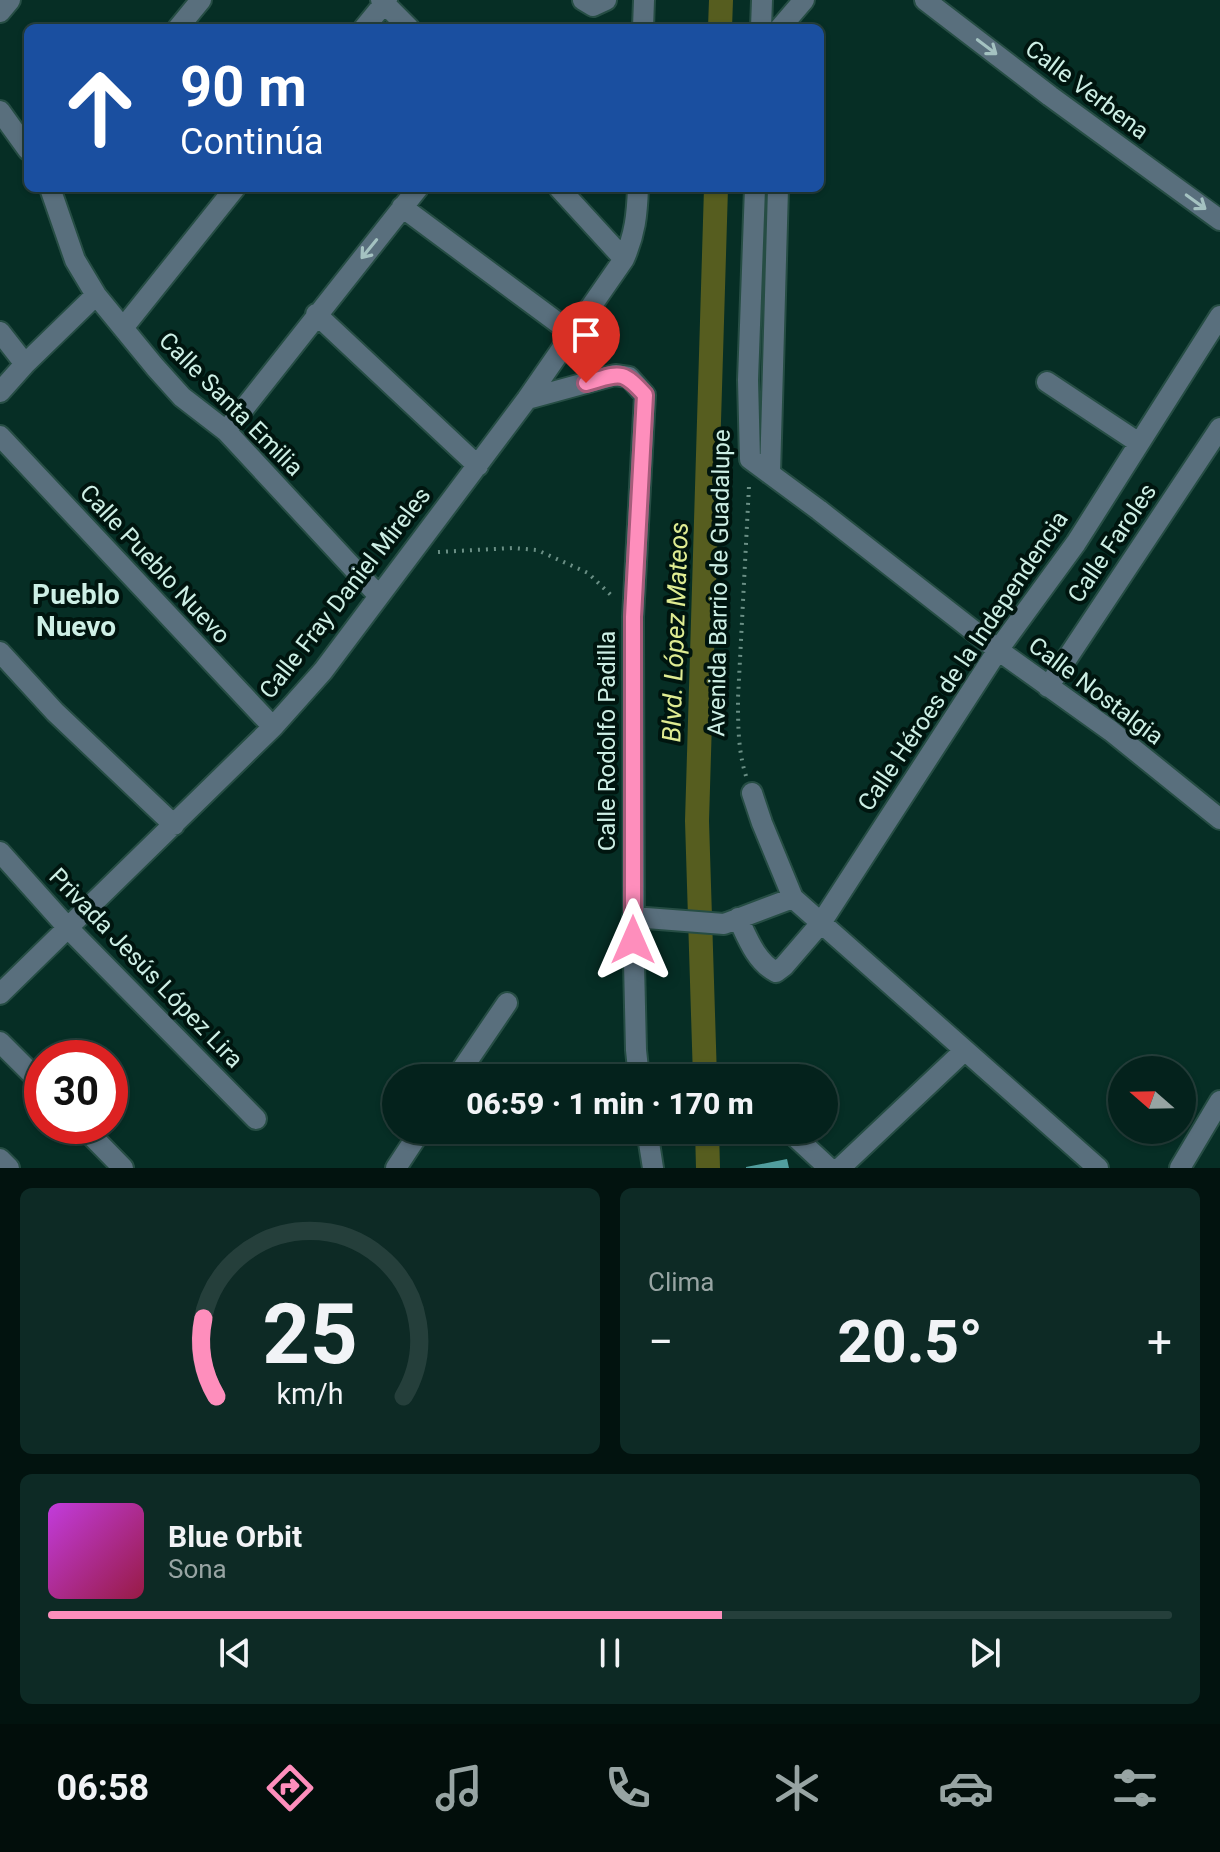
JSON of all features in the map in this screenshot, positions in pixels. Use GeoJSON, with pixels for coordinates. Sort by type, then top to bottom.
{"type":"FeatureCollection","features":[{"type":"Feature","properties":{"kind":"street"},"geometry":{"type":"LineString","coordinates":[[0,12],[10,0]]}},
{"type":"Feature","properties":{"kind":"street"},"geometry":{"type":"LineString","coordinates":[[181,24],[201,0]]}},
{"type":"Feature","properties":{"kind":"street"},"geometry":{"type":"LineString","coordinates":[[583,0],[593,6],[606,0]]}},
{"type":"Feature","properties":{"kind":"street"},"geometry":{"type":"LineString","coordinates":[[643,24],[644,0]]}},
{"type":"Feature","properties":{"kind":"street"},"geometry":{"type":"LineString","coordinates":[[761,24],[762,0]]}},
{"type":"Feature","properties":{"kind":"street"},"geometry":{"type":"LineString","coordinates":[[782,24],[784,0]]}},
{"type":"Feature","properties":{"kind":"street"},"geometry":{"type":"LineString","coordinates":[[784,24],[804,0]]}},
{"type":"Feature","properties":{"kind":"street","name":"Calle Verbena"},"geometry":{"type":"LineString","coordinates":[[925,0],[1220,220]]}},
{"type":"Feature","properties":{"kind":"street"},"geometry":{"type":"LineString","coordinates":[[367,24],[384,1],[405,24]]}},
{"type":"Feature","properties":{"kind":"street"},"geometry":{"type":"LineString","coordinates":[[0,111],[24,144]]}},
{"type":"Feature","properties":{"kind":"street","name":"Calle Santa Emilia"},"geometry":{"type":"LineString","coordinates":[[51,192],[75,260],[96,295],[182,397],[226,431],[379,596]]}},
{"type":"Feature","properties":{"kind":"street"},"geometry":{"type":"LineString","coordinates":[[123,328],[232,192]]}},
{"type":"Feature","properties":{"kind":"street"},"geometry":{"type":"LineString","coordinates":[[226,431],[415,192]]}},
{"type":"Feature","properties":{"kind":"street"},"geometry":{"type":"LineString","coordinates":[[563,192],[624,259],[632,241],[638,192]]}},
{"type":"Feature","properties":{"kind":"street","name":"Avenida Barrio de Guadalupe"},"geometry":{"type":"LineString","coordinates":[[750,459],[748,380],[755,192]]}},
{"type":"Feature","properties":{"kind":"street"},"geometry":{"type":"LineString","coordinates":[[770,474],[778,192]]}},
{"type":"Feature","properties":{"kind":"street"},"geometry":{"type":"LineString","coordinates":[[402,207],[573,334]]}},
{"type":"Feature","properties":{"kind":"street","name":"Calle Fray Daniel Mireles"},"geometry":{"type":"LineString","coordinates":[[0,994],[273,727],[323,671],[527,399],[624,259]]}},
{"type":"Feature","properties":{"kind":"street"},"geometry":{"type":"LineString","coordinates":[[0,392],[96,295]]}},
{"type":"Feature","properties":{"kind":"street"},"geometry":{"type":"LineString","coordinates":[[316,314],[478,466]]}},
{"type":"Feature","properties":{"kind":"street","name":"Calle Héroes de la Independencia"},"geometry":{"type":"LineString","coordinates":[[731,921],[763,963],[776,972],[821,923],[998,650],[1076,543],[1220,316]]}},
{"type":"Feature","properties":{"kind":"street"},"geometry":{"type":"LineString","coordinates":[[0,332],[25,364]]}},
{"type":"Feature","properties":{"kind":"street"},"geometry":{"type":"LineString","coordinates":[[527,399],[615,375],[629,377],[645,395],[633,617]]}},
{"type":"Feature","properties":{"kind":"street"},"geometry":{"type":"LineString","coordinates":[[1047,382],[1139,443]]}},
{"type":"Feature","properties":{"kind":"street","name":"Calle Faroles"},"geometry":{"type":"LineString","coordinates":[[1048,687],[1220,428]]}},
{"type":"Feature","properties":{"kind":"street","name":"Calle Pueblo Nuevo"},"geometry":{"type":"LineString","coordinates":[[0,436],[273,727]]}},
{"type":"Feature","properties":{"kind":"street","name":"Calle Nostalgia"},"geometry":{"type":"LineString","coordinates":[[750,459],[998,650],[1111,731],[1220,819]]}},
{"type":"Feature","properties":{"kind":"street","name":"Calle Rodolfo Padilla"},"geometry":{"type":"LineString","coordinates":[[633,617],[641,917],[638,1064]]}},
{"type":"Feature","properties":{"kind":"street"},"geometry":{"type":"LineString","coordinates":[[0,652],[55,712],[174,825]]}},
{"type":"Feature","properties":{"kind":"street"},"geometry":{"type":"LineString","coordinates":[[752,793],[793,898],[1098,1168]]}},
{"type":"Feature","properties":{"kind":"street","name":"Privada Jesús López Lira"},"geometry":{"type":"LineString","coordinates":[[0,852],[68,928],[256,1119]]}},
{"type":"Feature","properties":{"kind":"street"},"geometry":{"type":"LineString","coordinates":[[641,917],[731,921],[793,898]]}},
{"type":"Feature","properties":{"kind":"street"},"geometry":{"type":"LineString","coordinates":[[466,1064],[507,1003]]}},
{"type":"Feature","properties":{"kind":"street"},"geometry":{"type":"LineString","coordinates":[[0,1042],[24,1066]]}},
{"type":"Feature","properties":{"kind":"street"},"geometry":{"type":"LineString","coordinates":[[840,1168],[964,1051]]}},
{"type":"Feature","properties":{"kind":"street"},"geometry":{"type":"LineString","coordinates":[[1180,1168],[1220,1101]]}},
{"type":"Feature","properties":{"kind":"street"},"geometry":{"type":"LineString","coordinates":[[100,1144],[123,1168]]}},
{"type":"Feature","properties":{"kind":"street"},"geometry":{"type":"LineString","coordinates":[[396,1168],[412,1144]]}},
{"type":"Feature","properties":{"kind":"street"},"geometry":{"type":"LineString","coordinates":[[649,1144],[653,1168]]}},
{"type":"Feature","properties":{"kind":"street"},"geometry":{"type":"LineString","coordinates":[[803,1144],[829,1168]]}},
{"type":"Feature","properties":{"kind":"street"},"geometry":{"type":"LineString","coordinates":[[0,1159],[9,1168]]}},
{"type":"Feature","properties":{"kind":"path","name":"Avenida Barrio de Guadalupe"},"geometry":{"type":"LineString","coordinates":[[750,459],[738,731],[743,766],[752,793]]}},
{"type":"Feature","properties":{"kind":"path","name":"Calle Rodolfo Padilla"},"geometry":{"type":"LineString","coordinates":[[411,552],[537,550],[588,573],[633,617]]}},
{"type":"Feature","properties":{"kind":"building"},"geometry":{"type":"Polygon","coordinates":[[[787,1159],[789,1168],[746,1168],[746,1167],[787,1159]]]}},
{"type":"Feature","properties":{"kind":"waterway","name":"Blvd. López Mateos"},"geometry":{"type":"LineString","coordinates":[[720,24],[721,0]]}},
{"type":"Feature","properties":{"kind":"waterway","name":"Blvd. López Mateos"},"geometry":{"type":"LineString","coordinates":[[705,1064],[697,821],[716,192]]}},
{"type":"Feature","properties":{"kind":"waterway","name":"Blvd. López Mateos"},"geometry":{"type":"LineString","coordinates":[[707,1144],[708,1168]]}},
{"type":"Feature","properties":{"kind":"district","name":"Pueblo Nuevo"},"geometry":{"type":"Point","coordinates":[76,610]}},
{"type":"Feature","properties":{"kind":"route"},"geometry":{"type":"LineString","coordinates":[[586,383],[615,375],[629,377],[645,395],[633,617],[633,940]]}}]}
